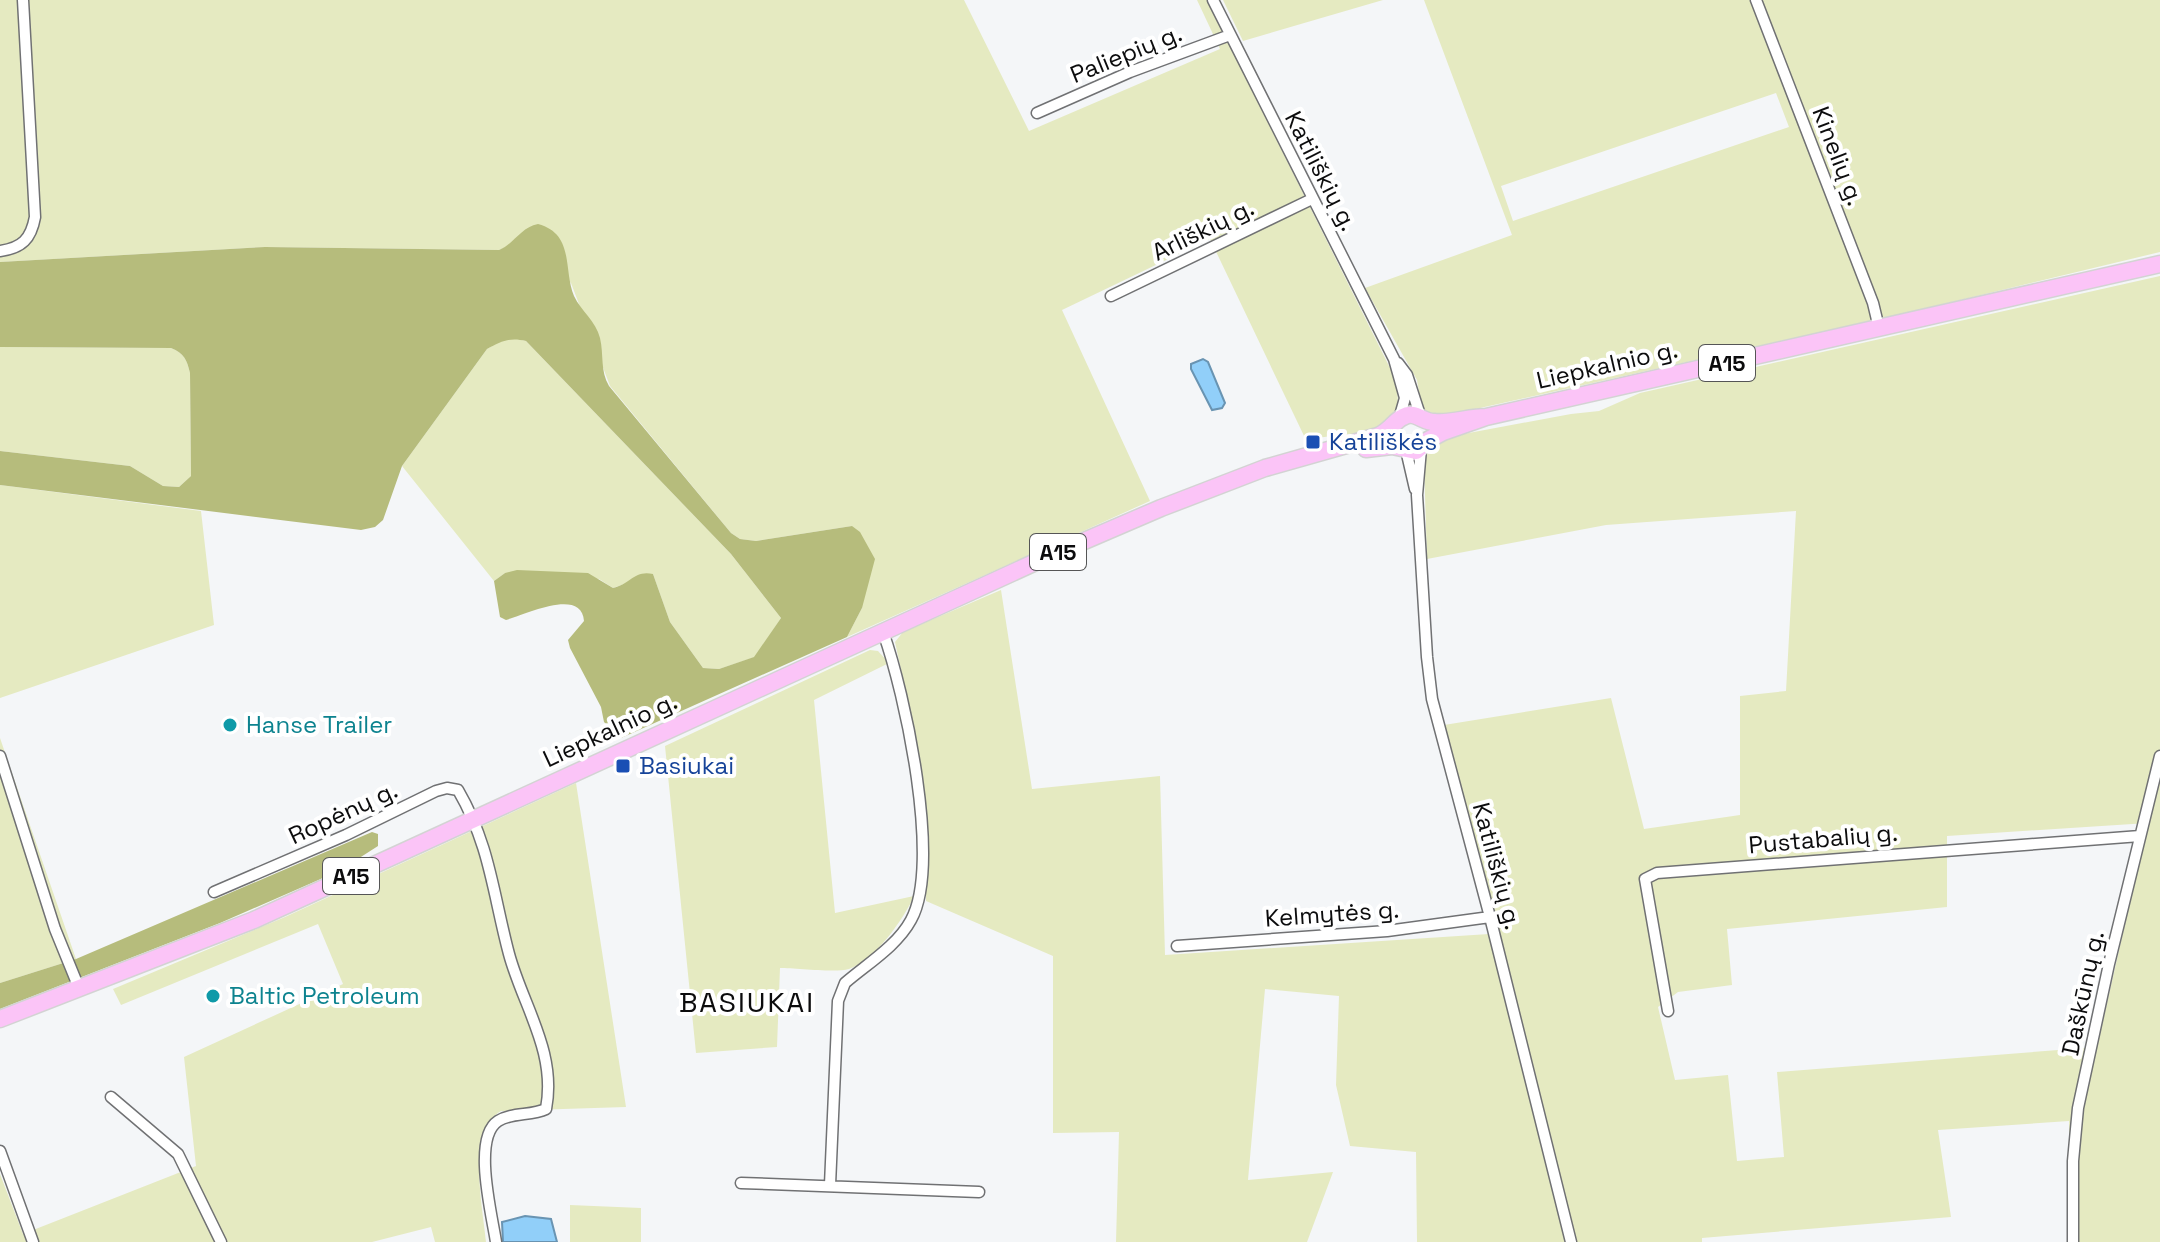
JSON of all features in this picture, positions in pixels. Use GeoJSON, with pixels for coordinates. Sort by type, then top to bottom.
{"type":"FeatureCollection","features":[{"type":"Feature","properties":{"kind":"highway","name":"A15"},"geometry":{"type":"LineString","coordinates":[[1879,328],[2160,264]]}},
{"type":"Feature","properties":{"kind":"highway","name":"Liepkalnio g."},"geometry":{"type":"LineString","coordinates":[[0,1019],[228,932],[1104,531],[1265,468],[1378,436],[1413,415],[1441,422],[1486,417],[1879,328]]}},
{"type":"Feature","properties":{"kind":"highway","name":"Liepkalnio g."},"geometry":{"type":"LineString","coordinates":[[1237,480],[1256,479],[1373,447],[1413,446],[1486,417]]}},
{"type":"Feature","properties":{"kind":"highway"},"geometry":{"type":"LineString","coordinates":[[1396,424],[1394,439],[1413,446],[1429,430],[1423,419]]}},
{"type":"Feature","properties":{"kind":"street"},"geometry":{"type":"LineString","coordinates":[[0,251],[21,245],[29,238],[35,217],[23,0]]}},
{"type":"Feature","properties":{"kind":"street","name":"Katiliškių g."},"geometry":{"type":"LineString","coordinates":[[1213,0],[1394,359],[1405,398],[1396,424]]}},
{"type":"Feature","properties":{"kind":"street","name":"Kinelių g."},"geometry":{"type":"LineString","coordinates":[[1756,0],[1873,303],[1879,328]]}},
{"type":"Feature","properties":{"kind":"street","name":"Paliepių g."},"geometry":{"type":"LineString","coordinates":[[1037,113],[1130,72],[1230,35]]}},
{"type":"Feature","properties":{"kind":"street","name":"Arliškių g."},"geometry":{"type":"LineString","coordinates":[[1111,296],[1312,199]]}},
{"type":"Feature","properties":{"kind":"street","name":"Katiliškių g."},"geometry":{"type":"LineString","coordinates":[[1394,359],[1407,375],[1423,419]]}},
{"type":"Feature","properties":{"kind":"street","name":"Katiliškių g."},"geometry":{"type":"LineString","coordinates":[[1413,446],[1432,699],[1571,1242]]}},
{"type":"Feature","properties":{"kind":"street"},"geometry":{"type":"LineString","coordinates":[[830,1185],[838,1001],[841,991],[845,983],[900,936],[910,922],[922,892],[920,818],[908,724],[902,688],[883,632]]}},
{"type":"Feature","properties":{"kind":"street"},"geometry":{"type":"LineString","coordinates":[[0,756],[55,929],[79,988]]}},
{"type":"Feature","properties":{"kind":"street","name":"Daškūnų g."},"geometry":{"type":"LineString","coordinates":[[2073,1242],[2073,1161],[2078,1108],[2109,964],[2160,756]]}},
{"type":"Feature","properties":{"kind":"street","name":"Ropėnų g."},"geometry":{"type":"LineString","coordinates":[[214,892],[346,835],[436,791],[447,788],[458,790],[475,819]]}},
{"type":"Feature","properties":{"kind":"street"},"geometry":{"type":"LineString","coordinates":[[475,819],[517,980],[535,1018],[547,1065],[546,1109],[506,1117],[494,1123],[485,1141],[496,1242]]}},
{"type":"Feature","properties":{"kind":"street","name":"Pustabalių g."},"geometry":{"type":"LineString","coordinates":[[1668,1011],[1645,879],[1657,873],[2140,836]]}},
{"type":"Feature","properties":{"kind":"street","name":"Kelmytės g."},"geometry":{"type":"LineString","coordinates":[[1177,946],[1387,931],[1490,917]]}},
{"type":"Feature","properties":{"kind":"street"},"geometry":{"type":"LineString","coordinates":[[111,1097],[178,1154],[221,1242]]}},
{"type":"Feature","properties":{"kind":"street"},"geometry":{"type":"LineString","coordinates":[[0,1151],[33,1242]]}},
{"type":"Feature","properties":{"kind":"street"},"geometry":{"type":"LineString","coordinates":[[741,1183],[979,1192]]}},
{"type":"Feature","properties":{"kind":"green space"},"geometry":{"type":"Polygon","coordinates":[[[0,0],[964,0],[1029,131],[1220,49],[1197,0],[1207,0],[1394,376],[1398,398],[1395,414],[1386,424],[1374,430],[1306,440],[1210,239],[1062,310],[1150,501],[847,637],[862,608],[852,526],[756,541],[740,539],[731,533],[610,386],[571,283],[516,238],[509,246],[499,250],[265,247],[0,262],[0,0]]]}},
{"type":"Feature","properties":{"kind":"green space"},"geometry":{"type":"Polygon","coordinates":[[[1223,0],[1383,0],[1243,41],[1223,0]]]}},
{"type":"Feature","properties":{"kind":"green space"},"geometry":{"type":"Polygon","coordinates":[[[1424,0],[2160,0],[2160,252],[1894,316],[1462,412],[1439,417],[1428,414],[1421,404],[1417,380],[1365,288],[1512,235],[1424,0]],[[1776,93],[1501,186],[1513,221],[1789,127],[1776,93]]]}},
{"type":"Feature","properties":{"kind":"green space"},"geometry":{"type":"Polygon","coordinates":[[[538,224],[550,229],[563,244],[574,296],[598,332],[604,375],[609,386],[731,533],[740,539],[756,541],[852,526],[860,532],[875,559],[862,608],[847,637],[621,738],[604,722],[601,707],[570,648],[568,640],[584,621],[581,611],[564,604],[506,620],[500,617],[494,581],[505,573],[517,570],[588,573],[613,588],[641,574],[653,574],[670,622],[703,668],[719,669],[754,657],[781,618],[731,554],[526,341],[515,339],[487,349],[402,466],[383,520],[375,527],[361,530],[0,485],[0,451],[130,466],[163,486],[179,487],[191,476],[190,373],[182,355],[171,348],[0,347],[0,262],[265,247],[499,250],[527,228],[538,224]]]}},
{"type":"Feature","properties":{"kind":"green space"},"geometry":{"type":"Polygon","coordinates":[[[2160,276],[2160,1242],[2070,1242],[2069,1121],[1938,1130],[1951,1217],[1702,1238],[1702,1242],[1577,1242],[1444,725],[1611,698],[1644,829],[1740,815],[1740,696],[1786,691],[1796,511],[1606,525],[1427,559],[1424,463],[1428,450],[1442,438],[1599,411],[1640,393],[2160,276]],[[2148,823],[1947,836],[1947,907],[1727,929],[1732,985],[1678,992],[1658,1007],[1675,1080],[1728,1075],[1737,1161],[1784,1157],[1777,1072],[2097,1047],[2148,823]]]}},
{"type":"Feature","properties":{"kind":"green space"},"geometry":{"type":"Polygon","coordinates":[[[514,338],[526,341],[731,554],[781,618],[755,657],[719,669],[703,668],[670,622],[653,574],[613,588],[599,579],[505,573],[494,581],[402,466],[487,349],[502,340],[514,338]]]}},
{"type":"Feature","properties":{"kind":"green space"},"geometry":{"type":"Polygon","coordinates":[[[0,347],[171,348],[179,352],[190,373],[191,476],[179,487],[163,486],[130,466],[0,451],[0,347]]]}},
{"type":"Feature","properties":{"kind":"green space"},"geometry":{"type":"Polygon","coordinates":[[[0,485],[201,511],[214,625],[0,698],[0,485]]]}},
{"type":"Feature","properties":{"kind":"green space"},"geometry":{"type":"Polygon","coordinates":[[[1001,590],[1032,789],[1160,776],[1165,955],[1489,934],[1565,1242],[1417,1242],[1416,1152],[1350,1146],[1336,1085],[1339,996],[1265,989],[1248,1180],[1333,1172],[1307,1242],[1116,1242],[1119,1132],[1053,1133],[1053,956],[926,901],[925,811],[910,711],[895,642],[903,632],[1001,590]]]}},
{"type":"Feature","properties":{"kind":"green space"},"geometry":{"type":"Polygon","coordinates":[[[870,650],[878,651],[889,663],[814,700],[835,913],[914,896],[887,938],[859,965],[835,971],[780,968],[777,1047],[696,1053],[665,746],[870,650]]]}},
{"type":"Feature","properties":{"kind":"green space"},"geometry":{"type":"Polygon","coordinates":[[[0,738],[76,959],[0,983],[0,738]]]}},
{"type":"Feature","properties":{"kind":"green space"},"geometry":{"type":"Polygon","coordinates":[[[576,783],[626,1107],[501,1111],[490,1121],[483,1135],[479,1171],[486,1242],[435,1242],[431,1227],[372,1242],[0,1242],[0,1174],[23,1234],[196,1166],[184,1057],[343,984],[318,924],[121,1005],[113,989],[285,917],[576,783]]]}},
{"type":"Feature","properties":{"kind":"green space"},"geometry":{"type":"Polygon","coordinates":[[[372,832],[378,834],[378,846],[339,871],[220,923],[0,1009],[0,983],[76,959],[372,832]]]}},
{"type":"Feature","properties":{"kind":"green space"},"geometry":{"type":"Polygon","coordinates":[[[570,1205],[641,1208],[641,1242],[570,1242],[570,1205]]]}},
{"type":"Feature","properties":{"kind":"water"},"geometry":{"type":"Polygon","coordinates":[[[1203,359],[1208,362],[1225,403],[1222,408],[1212,410],[1191,369],[1191,364],[1203,359]]]}},
{"type":"Feature","properties":{"kind":"water"},"geometry":{"type":"Polygon","coordinates":[[[525,1216],[551,1219],[557,1242],[503,1242],[502,1222],[525,1216]]]}},
{"type":"Feature","properties":{"kind":"place","name":"Katiliškės"},"geometry":{"type":"Point","coordinates":[1313,442]}},
{"type":"Feature","properties":{"kind":"place","name":"Hanse Trailer"},"geometry":{"type":"Point","coordinates":[230,725]}},
{"type":"Feature","properties":{"kind":"place","name":"Basiukai"},"geometry":{"type":"Point","coordinates":[623,766]}},
{"type":"Feature","properties":{"kind":"place","name":"Baltic Petroleum"},"geometry":{"type":"Point","coordinates":[213,996]}},
{"type":"Feature","properties":{"kind":"district","name":"BASIUKAI"},"geometry":{"type":"Point","coordinates":[747,1002]}}]}
